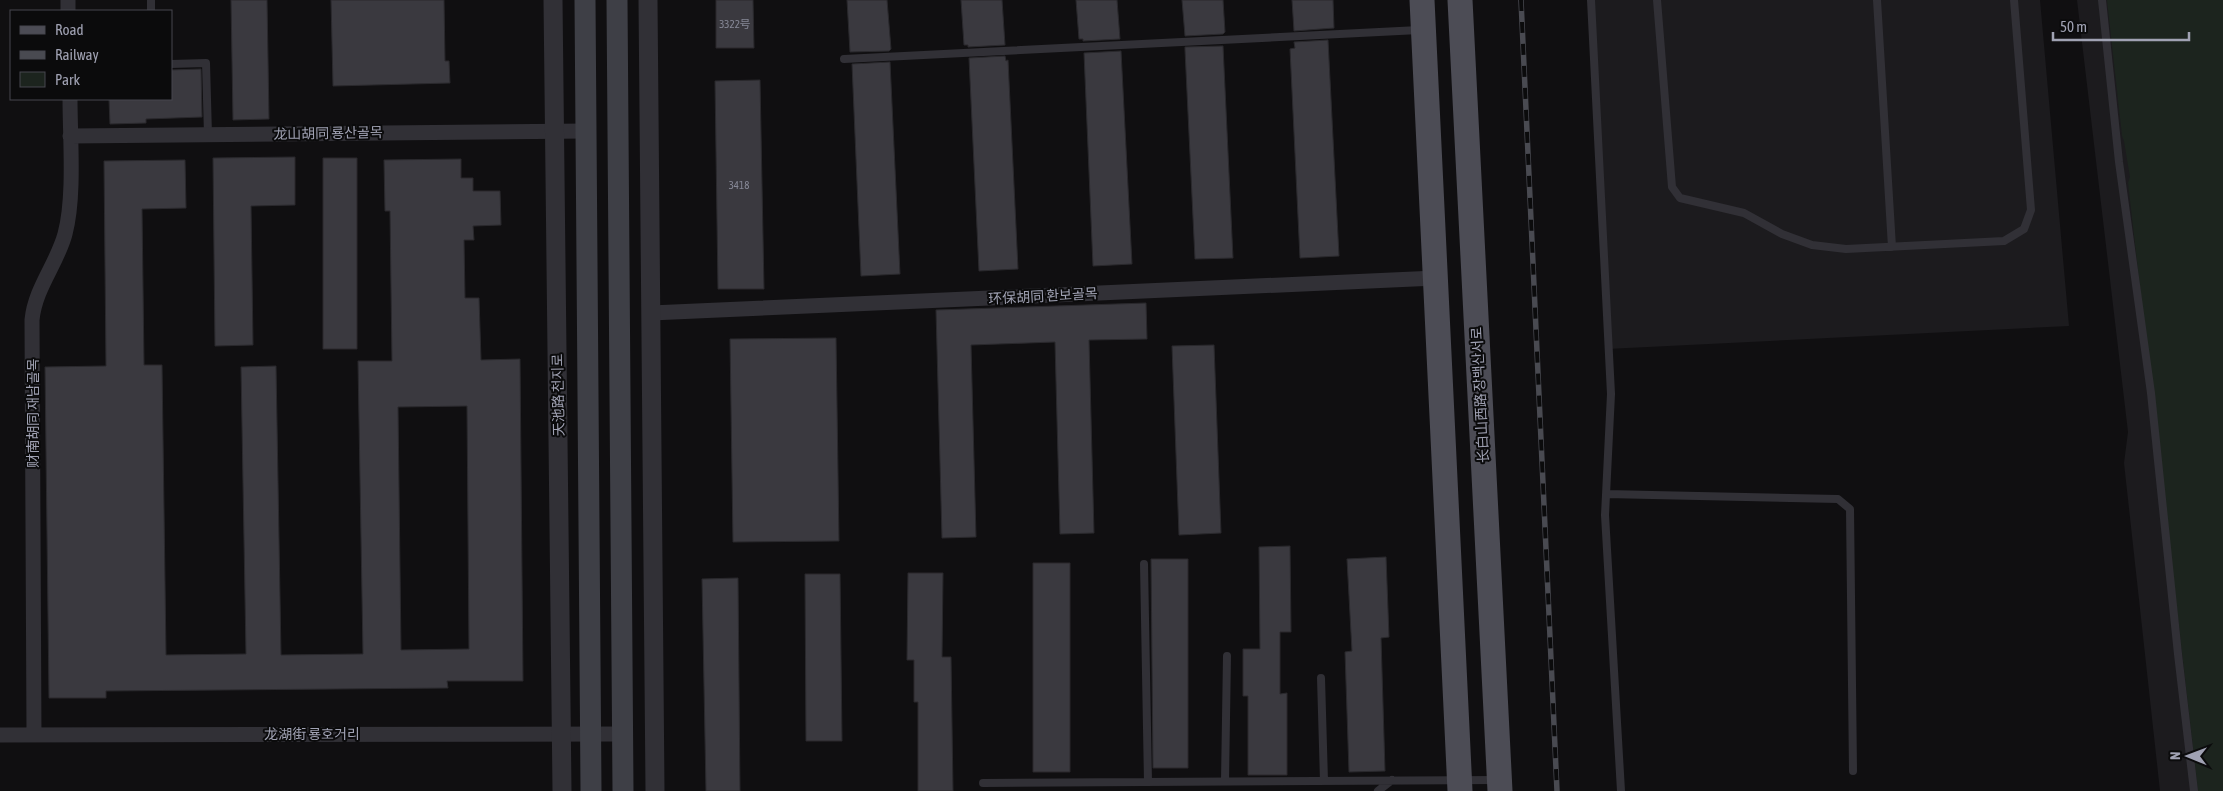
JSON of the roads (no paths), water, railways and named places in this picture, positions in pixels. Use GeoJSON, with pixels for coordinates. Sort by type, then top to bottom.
{"type":"FeatureCollection","features":[{"type":"Feature","properties":{"kind":"main road"},"geometry":{"type":"LineString","coordinates":[[585,0],[591,791]]}},
{"type":"Feature","properties":{"kind":"main road"},"geometry":{"type":"LineString","coordinates":[[617,0],[624,791]]}},
{"type":"Feature","properties":{"kind":"main road"},"geometry":{"type":"LineString","coordinates":[[1422,0],[1460,785]]}},
{"type":"Feature","properties":{"kind":"main road","name":"长白山西路 장백산서로"},"geometry":{"type":"LineString","coordinates":[[1460,0],[1499,785]]}},
{"type":"Feature","properties":{"kind":"street","name":"天池路 천지로"},"geometry":{"type":"LineString","coordinates":[[554,0],[562,791]]}},
{"type":"Feature","properties":{"kind":"street"},"geometry":{"type":"LineString","coordinates":[[648,0],[655,791]]}},
{"type":"Feature","properties":{"kind":"street","name":"财南胡同 재남골목"},"geometry":{"type":"LineString","coordinates":[[34,734],[32,320],[34,306],[61,249],[70,214],[70,100]]}},
{"type":"Feature","properties":{"kind":"street","name":"龙山胡同 룡산골목"},"geometry":{"type":"LineString","coordinates":[[70,136],[586,130]]}},
{"type":"Feature","properties":{"kind":"street","name":"环保胡同 환보골목"},"geometry":{"type":"LineString","coordinates":[[651,313],[1436,278]]}},
{"type":"Feature","properties":{"kind":"street","name":"龙湖街 룡호거리"},"geometry":{"type":"LineString","coordinates":[[0,735],[623,734]]}},
{"type":"Feature","properties":{"kind":"lane"},"geometry":{"type":"LineString","coordinates":[[1591,0],[1611,394],[1605,515],[1621,791]]}},
{"type":"Feature","properties":{"kind":"lane"},"geometry":{"type":"LineString","coordinates":[[1657,0],[1672,187],[1680,198],[1744,213],[1782,234],[1812,245],[1846,249],[2004,241],[2024,229],[2031,210],[2014,0]]}},
{"type":"Feature","properties":{"kind":"lane"},"geometry":{"type":"LineString","coordinates":[[1878,0],[1892,247]]}},
{"type":"Feature","properties":{"kind":"lane"},"geometry":{"type":"LineString","coordinates":[[2102,0],[2119,162],[2151,393],[2194,791]]}},
{"type":"Feature","properties":{"kind":"lane"},"geometry":{"type":"LineString","coordinates":[[844,59],[1424,30]]}},
{"type":"Feature","properties":{"kind":"lane"},"geometry":{"type":"LineString","coordinates":[[172,64],[206,63],[208,135]]}},
{"type":"Feature","properties":{"kind":"lane"},"geometry":{"type":"LineString","coordinates":[[1606,494],[1838,499],[1850,509],[1852,771]]}},
{"type":"Feature","properties":{"kind":"lane"},"geometry":{"type":"LineString","coordinates":[[1144,564],[1148,782]]}},
{"type":"Feature","properties":{"kind":"lane"},"geometry":{"type":"LineString","coordinates":[[1225,781],[1227,656]]}},
{"type":"Feature","properties":{"kind":"lane"},"geometry":{"type":"LineString","coordinates":[[1321,678],[1324,781]]}},
{"type":"Feature","properties":{"kind":"lane"},"geometry":{"type":"LineString","coordinates":[[983,783],[1392,780],[1460,785],[1499,785]]}},
{"type":"Feature","properties":{"kind":"lane"},"geometry":{"type":"LineString","coordinates":[[1378,791],[1392,780]]}},
{"type":"Feature","properties":{"kind":"railway"},"geometry":{"type":"LineString","coordinates":[[1521,0],[1557,791]]}}]}
